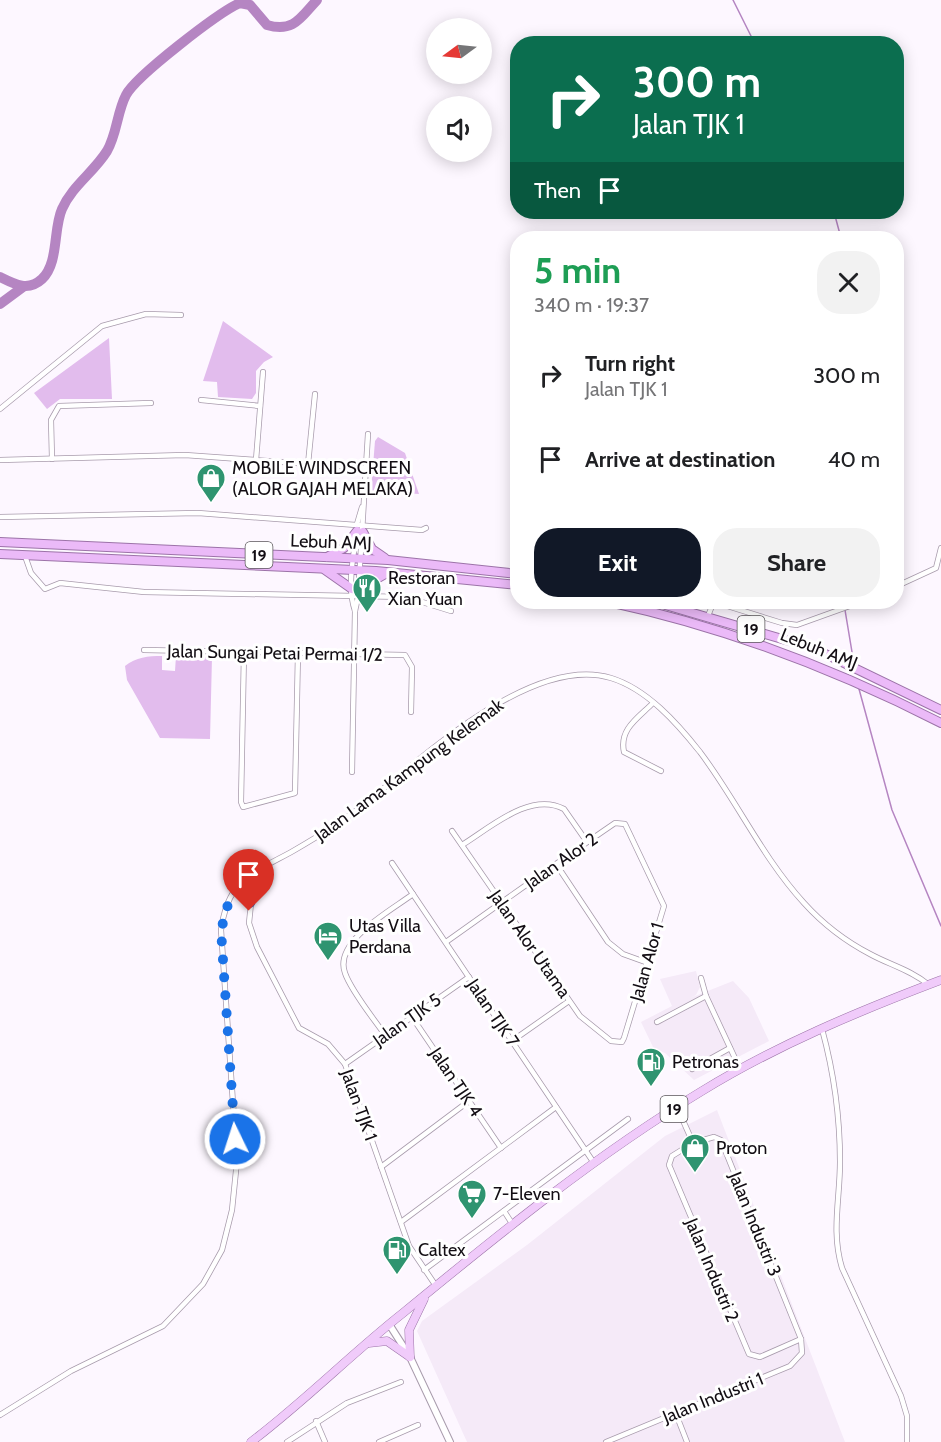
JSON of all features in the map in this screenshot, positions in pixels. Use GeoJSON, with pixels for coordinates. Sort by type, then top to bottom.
{"type":"FeatureCollection","features":[{"type":"Feature","properties":{"kind":"highway"},"geometry":{"type":"LineString","coordinates":[[324,558],[344,548],[360,528],[372,549],[388,560]]}},
{"type":"Feature","properties":{"kind":"highway","name":"Lebuh AMJ"},"geometry":{"type":"LineString","coordinates":[[0,542],[357,558],[510,573]]}},
{"type":"Feature","properties":{"kind":"highway","name":"Lebuh AMJ"},"geometry":{"type":"LineString","coordinates":[[0,554],[391,572],[510,584]]}},
{"type":"Feature","properties":{"kind":"highway"},"geometry":{"type":"LineString","coordinates":[[324,569],[355,593],[391,572]]}},
{"type":"Feature","properties":{"kind":"highway","name":"Lebuh AMJ"},"geometry":{"type":"LineString","coordinates":[[636,609],[720,631],[842,675],[941,723]]}},
{"type":"Feature","properties":{"kind":"highway","name":"Lebuh AMJ"},"geometry":{"type":"LineString","coordinates":[[682,609],[813,648],[941,710]]}},
{"type":"Feature","properties":{"kind":"main road","name":"19"},"geometry":{"type":"LineString","coordinates":[[251,1442],[389,1324],[513,1225],[594,1163],[676,1107],[740,1069],[822,1029],[941,980]]}},
{"type":"Feature","properties":{"kind":"main road"},"geometry":{"type":"LineString","coordinates":[[410,1357],[408,1339],[411,1323],[432,1289]]}},
{"type":"Feature","properties":{"kind":"main road"},"geometry":{"type":"LineString","coordinates":[[364,1345],[379,1340],[387,1341],[410,1357]]}},
{"type":"Feature","properties":{"kind":"street"},"geometry":{"type":"LineString","coordinates":[[0,409],[102,326],[140,315],[181,315]]}},
{"type":"Feature","properties":{"kind":"street"},"geometry":{"type":"LineString","coordinates":[[256,460],[263,372]]}},
{"type":"Feature","properties":{"kind":"street"},"geometry":{"type":"LineString","coordinates":[[309,464],[315,394]]}},
{"type":"Feature","properties":{"kind":"street"},"geometry":{"type":"LineString","coordinates":[[201,400],[260,406]]}},
{"type":"Feature","properties":{"kind":"street"},"geometry":{"type":"LineString","coordinates":[[52,459],[51,420],[59,406],[151,403]]}},
{"type":"Feature","properties":{"kind":"street"},"geometry":{"type":"LineString","coordinates":[[352,772],[356,570],[368,434]]}},
{"type":"Feature","properties":{"kind":"street"},"geometry":{"type":"LineString","coordinates":[[0,460],[185,455],[365,468]]}},
{"type":"Feature","properties":{"kind":"street"},"geometry":{"type":"LineString","coordinates":[[0,517],[198,513],[360,528],[422,530],[426,528]]}},
{"type":"Feature","properties":{"kind":"street"},"geometry":{"type":"LineString","coordinates":[[904,583],[932,571],[939,563],[941,548]]}},
{"type":"Feature","properties":{"kind":"street"},"geometry":{"type":"LineString","coordinates":[[25,556],[31,573],[45,589],[60,583],[144,592],[355,593],[406,597],[451,611]]}},
{"type":"Feature","properties":{"kind":"street"},"geometry":{"type":"LineString","coordinates":[[708,616],[711,609]]}},
{"type":"Feature","properties":{"kind":"street"},"geometry":{"type":"LineString","coordinates":[[736,609],[782,624],[797,625],[842,609]]}},
{"type":"Feature","properties":{"kind":"street","name":"Jalan Sungai Petai Permai 1/2"},"geometry":{"type":"LineString","coordinates":[[144,650],[405,655],[409,657],[412,667],[411,712]]}},
{"type":"Feature","properties":{"kind":"street"},"geometry":{"type":"LineString","coordinates":[[244,652],[241,802],[243,807],[295,793],[298,653]]}},
{"type":"Feature","properties":{"kind":"street","name":"Jalan Lama Kampung Kelemak"},"geometry":{"type":"LineString","coordinates":[[0,1415],[70,1371],[164,1326],[203,1284],[222,1250],[232,1210],[237,1161],[221,930],[230,897],[254,874],[341,822],[479,715],[526,690],[564,677],[599,675],[624,683],[653,703],[701,754],[760,848],[812,912],[858,947],[915,974],[928,985]]}},
{"type":"Feature","properties":{"kind":"street"},"geometry":{"type":"LineString","coordinates":[[653,703],[624,732],[621,740],[624,752],[661,771]]}},
{"type":"Feature","properties":{"kind":"street"},"geometry":{"type":"LineString","coordinates":[[462,845],[524,808],[540,802],[564,808],[587,842]]}},
{"type":"Feature","properties":{"kind":"street","name":"Jalan Alor 2"},"geometry":{"type":"LineString","coordinates":[[446,942],[618,822]]}},
{"type":"Feature","properties":{"kind":"street","name":"Jalan Alor 1"},"geometry":{"type":"LineString","coordinates":[[618,822],[625,824],[663,906],[648,963],[622,1042]]}},
{"type":"Feature","properties":{"kind":"street","name":"Jalan Alor Utama"},"geometry":{"type":"LineString","coordinates":[[452,831],[569,1001],[594,1029],[611,1041],[622,1042]]}},
{"type":"Feature","properties":{"kind":"street","name":"Jalan TJK 7"},"geometry":{"type":"LineString","coordinates":[[392,863],[594,1163]]}},
{"type":"Feature","properties":{"kind":"street"},"geometry":{"type":"LineString","coordinates":[[556,864],[608,942],[622,954],[648,963]]}},
{"type":"Feature","properties":{"kind":"street","name":"Jalan TJK 1"},"geometry":{"type":"LineString","coordinates":[[254,874],[249,923],[257,947],[299,1028],[328,1044],[345,1064],[409,1246],[424,1270],[432,1289]]}},
{"type":"Feature","properties":{"kind":"street"},"geometry":{"type":"LineString","coordinates":[[386,1035],[345,973],[344,959],[349,945],[359,933],[413,894]]}},
{"type":"Feature","properties":{"kind":"street","name":"Jalan TJK 5"},"geometry":{"type":"LineString","coordinates":[[345,1064],[469,977]]}},
{"type":"Feature","properties":{"kind":"street"},"geometry":{"type":"LineString","coordinates":[[701,978],[706,996],[740,1069]]}},
{"type":"Feature","properties":{"kind":"street"},"geometry":{"type":"LineString","coordinates":[[657,1022],[706,996]]}},
{"type":"Feature","properties":{"kind":"street"},"geometry":{"type":"LineString","coordinates":[[512,1041],[569,1001]]}},
{"type":"Feature","properties":{"kind":"street","name":"Jalan TJK 4"},"geometry":{"type":"LineString","coordinates":[[412,1017],[501,1148]]}},
{"type":"Feature","properties":{"kind":"street"},"geometry":{"type":"LineString","coordinates":[[822,1029],[832,1074],[839,1133],[835,1225],[837,1247],[842,1268],[902,1396],[907,1416],[907,1442]]}},
{"type":"Feature","properties":{"kind":"street"},"geometry":{"type":"LineString","coordinates":[[692,1069],[730,1048]]}},
{"type":"Feature","properties":{"kind":"street"},"geometry":{"type":"LineString","coordinates":[[381,1167],[469,1101]]}},
{"type":"Feature","properties":{"kind":"street"},"geometry":{"type":"LineString","coordinates":[[400,1222],[556,1107]]}},
{"type":"Feature","properties":{"kind":"street"},"geometry":{"type":"LineString","coordinates":[[676,1107],[693,1143]]}},
{"type":"Feature","properties":{"kind":"street"},"geometry":{"type":"LineString","coordinates":[[424,1270],[628,1119]]}},
{"type":"Feature","properties":{"kind":"street","name":"Jalan Industri 3"},"geometry":{"type":"LineString","coordinates":[[693,1143],[714,1137],[721,1140],[801,1339]]}},
{"type":"Feature","properties":{"kind":"street","name":"Jalan Industri 2"},"geometry":{"type":"LineString","coordinates":[[693,1143],[672,1156],[669,1165],[749,1354],[760,1356],[801,1339]]}},
{"type":"Feature","properties":{"kind":"street"},"geometry":{"type":"LineString","coordinates":[[504,1211],[513,1225]]}},
{"type":"Feature","properties":{"kind":"street"},"geometry":{"type":"LineString","coordinates":[[389,1324],[410,1357],[450,1442]]}},
{"type":"Feature","properties":{"kind":"street","name":"Jalan Industri 1"},"geometry":{"type":"LineString","coordinates":[[606,1442],[790,1366],[802,1353],[801,1339]]}},
{"type":"Feature","properties":{"kind":"street"},"geometry":{"type":"LineString","coordinates":[[287,1442],[316,1421],[347,1403],[401,1382]]}},
{"type":"Feature","properties":{"kind":"street"},"geometry":{"type":"LineString","coordinates":[[676,1414],[687,1442]]}},
{"type":"Feature","properties":{"kind":"street"},"geometry":{"type":"LineString","coordinates":[[316,1421],[325,1442]]}},
{"type":"Feature","properties":{"kind":"street"},"geometry":{"type":"LineString","coordinates":[[379,1442],[418,1425]]}},
{"type":"Feature","properties":{"kind":"shaded area"},"geometry":{"type":"Polygon","coordinates":[[[223,321],[273,357],[264,362],[256,371],[256,393],[252,399],[218,397],[217,382],[203,381],[223,321]]]}},
{"type":"Feature","properties":{"kind":"shaded area"},"geometry":{"type":"Polygon","coordinates":[[[109,338],[112,399],[60,399],[47,409],[34,393],[109,338]]]}},
{"type":"Feature","properties":{"kind":"shaded area"},"geometry":{"type":"Polygon","coordinates":[[[378,437],[405,453],[419,494],[371,491],[375,441],[378,437]]]}},
{"type":"Feature","properties":{"kind":"shaded area"},"geometry":{"type":"Polygon","coordinates":[[[162,656],[162,670],[175,671],[176,656],[212,657],[210,739],[160,738],[127,680],[125,666],[142,658],[162,656]]]}},
{"type":"Feature","properties":{"kind":"shaded area"},"geometry":{"type":"Polygon","coordinates":[[[696,971],[700,987],[696,995],[690,998],[733,981],[749,998],[769,1041],[694,1080],[665,1053],[654,1049],[641,1022],[672,1006],[660,979],[696,971]]]}},
{"type":"Feature","properties":{"kind":"shaded area"},"geometry":{"type":"Polygon","coordinates":[[[717,1110],[845,1442],[467,1442],[417,1331],[422,1321],[527,1245],[665,1136],[717,1110]]]}},
{"type":"Feature","properties":{"kind":"waterway"},"geometry":{"type":"LineString","coordinates":[[0,277],[21,286],[32,285],[42,279],[51,264],[59,217],[66,201],[107,151],[126,95],[161,60],[215,18],[240,3],[250,5],[267,25],[284,27],[296,22],[317,0]]}},
{"type":"Feature","properties":{"kind":"waterway"},"geometry":{"type":"LineString","coordinates":[[733,0],[751,36]]}},
{"type":"Feature","properties":{"kind":"waterway"},"geometry":{"type":"LineString","coordinates":[[836,219],[839,231]]}},
{"type":"Feature","properties":{"kind":"waterway"},"geometry":{"type":"LineString","coordinates":[[0,304],[23,287]]}},
{"type":"Feature","properties":{"kind":"waterway"},"geometry":{"type":"LineString","coordinates":[[845,610],[854,664]]}},
{"type":"Feature","properties":{"kind":"waterway"},"geometry":{"type":"LineString","coordinates":[[859,689],[892,810],[941,926]]}},
{"type":"Feature","properties":{"kind":"place","name":"MOBILE WINDSCREEN (ALOR GAJAH MELAKA)"},"geometry":{"type":"Point","coordinates":[211,504]}},
{"type":"Feature","properties":{"kind":"place","name":"Restoran Xian Yuan"},"geometry":{"type":"Point","coordinates":[367,614]}},
{"type":"Feature","properties":{"kind":"place","name":"Utas Villa Perdana"},"geometry":{"type":"Point","coordinates":[328,962]}},
{"type":"Feature","properties":{"kind":"place","name":"Petronas"},"geometry":{"type":"Point","coordinates":[651,1088]}},
{"type":"Feature","properties":{"kind":"place","name":"Proton"},"geometry":{"type":"Point","coordinates":[695,1174]}},
{"type":"Feature","properties":{"kind":"place","name":"7-Eleven"},"geometry":{"type":"Point","coordinates":[472,1220]}},
{"type":"Feature","properties":{"kind":"place","name":"Caltex"},"geometry":{"type":"Point","coordinates":[397,1276]}},
{"type":"Feature","properties":{"kind":"route"},"geometry":{"type":"LineString","coordinates":[[235,1139],[222,978],[221,930],[225,908],[230,897],[243,881],[254,874],[249,911]]}}]}
